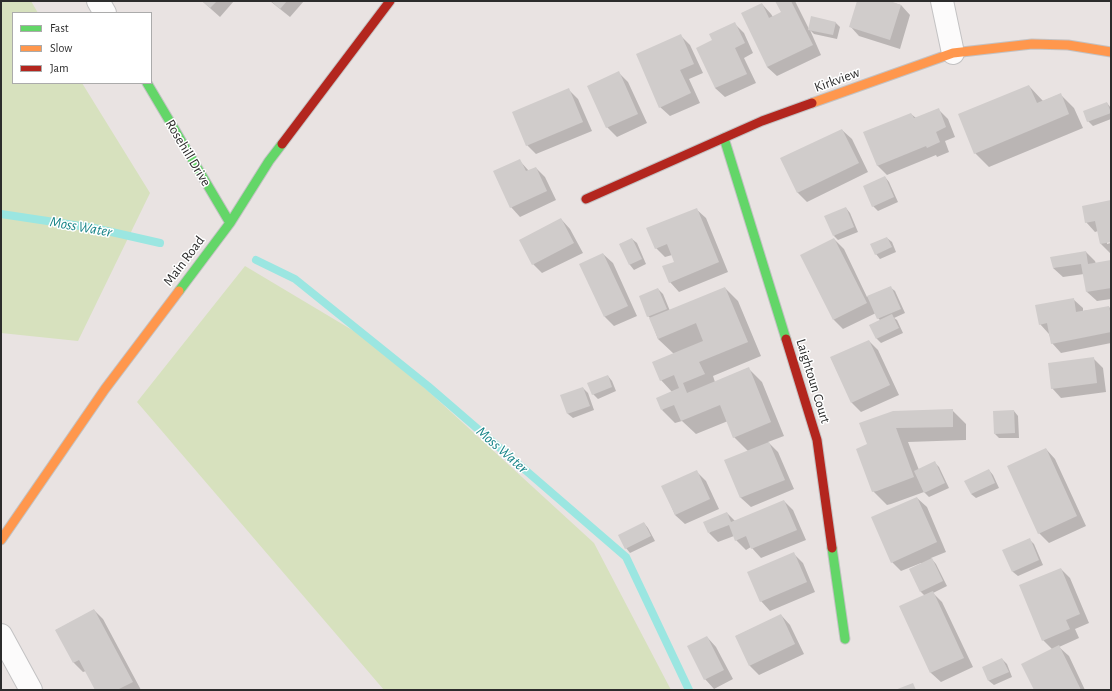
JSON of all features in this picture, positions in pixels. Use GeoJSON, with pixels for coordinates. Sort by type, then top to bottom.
{"type":"FeatureCollection","features":[{"type":"Feature","properties":{"kind":"street"},"geometry":{"type":"LineString","coordinates":[[98,1],[104,12]]}},
{"type":"Feature","properties":{"kind":"street","name":"Main Road"},"geometry":{"type":"LineString","coordinates":[[1,540],[105,389],[230,223],[269,161],[390,1]]}},
{"type":"Feature","properties":{"kind":"street"},"geometry":{"type":"LineString","coordinates":[[942,1],[953,53]]}},
{"type":"Feature","properties":{"kind":"street","name":"Kirkview"},"geometry":{"type":"LineString","coordinates":[[586,199],[762,121],[953,53],[1032,44],[1068,45],[1111,52]]}},
{"type":"Feature","properties":{"kind":"street","name":"Rosehill Drive"},"geometry":{"type":"LineString","coordinates":[[148,84],[230,223]]}},
{"type":"Feature","properties":{"kind":"street","name":"Laightoun Court"},"geometry":{"type":"LineString","coordinates":[[724,138],[817,440],[845,638]]}},
{"type":"Feature","properties":{"kind":"street"},"geometry":{"type":"LineString","coordinates":[[1,635],[31,690]]}},
{"type":"Feature","properties":{"kind":"green space"},"geometry":{"type":"Polygon","coordinates":[[[1,1],[31,1],[37,12],[12,12],[12,84],[83,84],[150,193],[78,341],[1,333],[1,1]]]}},
{"type":"Feature","properties":{"kind":"green space"},"geometry":{"type":"Polygon","coordinates":[[[245,266],[379,346],[594,543],[671,690],[384,690],[137,402],[245,266]]]}},
{"type":"Feature","properties":{"kind":"building"},"geometry":{"type":"Polygon","coordinates":[[[202,1],[217,1],[210,8],[202,1]]]}},
{"type":"Feature","properties":{"kind":"building"},"geometry":{"type":"Polygon","coordinates":[[[271,1],[287,1],[280,9],[271,1]]]}},
{"type":"Feature","properties":{"kind":"building"},"geometry":{"type":"Polygon","coordinates":[[[775,1],[791,1],[813,45],[767,67],[741,13],[762,3],[769,18],[781,12],[775,1]]]}},
{"type":"Feature","properties":{"kind":"building"},"geometry":{"type":"Polygon","coordinates":[[[857,1],[890,1],[901,5],[890,40],[849,27],[857,1]]]}},
{"type":"Feature","properties":{"kind":"building"},"geometry":{"type":"Polygon","coordinates":[[[811,16],[836,22],[833,35],[808,30],[811,16]]]}},
{"type":"Feature","properties":{"kind":"building"},"geometry":{"type":"Polygon","coordinates":[[[735,22],[745,43],[735,48],[747,74],[715,88],[696,48],[712,40],[709,34],[735,22]]]}},
{"type":"Feature","properties":{"kind":"building"},"geometry":{"type":"Polygon","coordinates":[[[681,34],[694,64],[680,70],[691,93],[659,108],[636,54],[681,34]]]}},
{"type":"Feature","properties":{"kind":"building"},"geometry":{"type":"Polygon","coordinates":[[[619,71],[638,114],[606,128],[587,86],[619,71]]]}},
{"type":"Feature","properties":{"kind":"building"},"geometry":{"type":"Polygon","coordinates":[[[1029,85],[1037,103],[1061,93],[1069,114],[974,154],[958,114],[1029,85]]]}},
{"type":"Feature","properties":{"kind":"building"},"geometry":{"type":"Polygon","coordinates":[[[569,88],[583,122],[526,146],[512,112],[569,88]]]}},
{"type":"Feature","properties":{"kind":"building"},"geometry":{"type":"Polygon","coordinates":[[[1107,102],[1111,113],[1087,122],[1083,111],[1107,102]]]}},
{"type":"Feature","properties":{"kind":"building"},"geometry":{"type":"Polygon","coordinates":[[[939,108],[946,127],[936,132],[940,142],[927,148],[926,146],[877,166],[863,132],[911,113],[914,118],[939,108]]]}},
{"type":"Feature","properties":{"kind":"building"},"geometry":{"type":"Polygon","coordinates":[[[842,129],[859,163],[797,193],[780,158],[842,129]]]}},
{"type":"Feature","properties":{"kind":"building"},"geometry":{"type":"Polygon","coordinates":[[[520,159],[526,171],[536,167],[547,191],[510,208],[493,171],[520,159]]]}},
{"type":"Feature","properties":{"kind":"building"},"geometry":{"type":"Polygon","coordinates":[[[885,176],[894,197],[872,207],[863,186],[885,176]]]}},
{"type":"Feature","properties":{"kind":"building"},"geometry":{"type":"Polygon","coordinates":[[[1111,200],[1111,242],[1100,244],[1095,221],[1085,223],[1082,206],[1111,200]]]}},
{"type":"Feature","properties":{"kind":"building"},"geometry":{"type":"Polygon","coordinates":[[[846,207],[854,227],[833,236],[824,216],[846,207]]]}},
{"type":"Feature","properties":{"kind":"building"},"geometry":{"type":"Polygon","coordinates":[[[697,208],[719,262],[669,283],[662,266],[674,262],[667,244],[655,249],[646,228],[697,208]]]}},
{"type":"Feature","properties":{"kind":"building"},"geometry":{"type":"Polygon","coordinates":[[[561,218],[574,243],[532,265],[519,240],[561,218]]]}},
{"type":"Feature","properties":{"kind":"building"},"geometry":{"type":"Polygon","coordinates":[[[887,237],[892,247],[875,255],[870,244],[887,237]]]}},
{"type":"Feature","properties":{"kind":"building"},"geometry":{"type":"Polygon","coordinates":[[[632,238],[642,259],[629,265],[619,244],[632,238]]]}},
{"type":"Feature","properties":{"kind":"building"},"geometry":{"type":"Polygon","coordinates":[[[834,238],[867,303],[833,320],[800,255],[834,238]]]}},
{"type":"Feature","properties":{"kind":"building"},"geometry":{"type":"Polygon","coordinates":[[[1086,251],[1088,264],[1111,260],[1111,288],[1086,292],[1081,264],[1053,268],[1050,257],[1086,251]]]}},
{"type":"Feature","properties":{"kind":"building"},"geometry":{"type":"Polygon","coordinates":[[[603,253],[628,306],[604,317],[579,264],[603,253]]]}},
{"type":"Feature","properties":{"kind":"building"},"geometry":{"type":"Polygon","coordinates":[[[891,286],[901,309],[877,319],[867,296],[891,286]]]}},
{"type":"Feature","properties":{"kind":"building"},"geometry":{"type":"Polygon","coordinates":[[[725,287],[748,342],[699,362],[705,374],[683,383],[687,393],[749,367],[771,422],[733,438],[720,405],[681,421],[674,405],[661,410],[656,398],[679,388],[674,375],[660,381],[652,362],[703,341],[696,323],[658,339],[649,318],[725,287]]]}},
{"type":"Feature","properties":{"kind":"building"},"geometry":{"type":"Polygon","coordinates":[[[658,288],[667,309],[647,317],[639,296],[658,288]]]}},
{"type":"Feature","properties":{"kind":"building"},"geometry":{"type":"Polygon","coordinates":[[[1074,298],[1076,312],[1109,306],[1111,316],[1111,332],[1051,344],[1047,323],[1039,325],[1035,305],[1074,298]]]}},
{"type":"Feature","properties":{"kind":"building"},"geometry":{"type":"Polygon","coordinates":[[[892,314],[899,328],[876,339],[869,325],[892,314]]]}},
{"type":"Feature","properties":{"kind":"building"},"geometry":{"type":"Polygon","coordinates":[[[869,340],[890,385],[851,403],[830,357],[869,340]]]}},
{"type":"Feature","properties":{"kind":"building"},"geometry":{"type":"Polygon","coordinates":[[[1094,357],[1097,383],[1051,389],[1048,363],[1094,357]]]}},
{"type":"Feature","properties":{"kind":"building"},"geometry":{"type":"Polygon","coordinates":[[[608,375],[612,387],[592,395],[587,383],[608,375]]]}},
{"type":"Feature","properties":{"kind":"building"},"geometry":{"type":"Polygon","coordinates":[[[583,387],[590,406],[567,414],[560,395],[583,387]]]}},
{"type":"Feature","properties":{"kind":"building"},"geometry":{"type":"Polygon","coordinates":[[[953,409],[953,427],[896,428],[914,477],[872,492],[856,449],[867,444],[859,423],[893,411],[953,409]]]}},
{"type":"Feature","properties":{"kind":"building"},"geometry":{"type":"Polygon","coordinates":[[[1014,410],[1015,433],[994,434],[993,411],[1014,410]]]}},
{"type":"Feature","properties":{"kind":"building"},"geometry":{"type":"Polygon","coordinates":[[[769,442],[785,480],[740,498],[724,460],[769,442]]]}},
{"type":"Feature","properties":{"kind":"building"},"geometry":{"type":"Polygon","coordinates":[[[1046,448],[1077,516],[1038,534],[1007,466],[1046,448]]]}},
{"type":"Feature","properties":{"kind":"building"},"geometry":{"type":"Polygon","coordinates":[[[935,461],[945,483],[924,493],[914,471],[935,461]]]}},
{"type":"Feature","properties":{"kind":"building"},"geometry":{"type":"Polygon","coordinates":[[[989,469],[995,483],[971,494],[964,481],[989,469]]]}},
{"type":"Feature","properties":{"kind":"building"},"geometry":{"type":"Polygon","coordinates":[[[697,470],[710,499],[675,515],[661,486],[697,470]]]}},
{"type":"Feature","properties":{"kind":"building"},"geometry":{"type":"Polygon","coordinates":[[[917,497],[937,542],[891,563],[871,517],[917,497]]]}},
{"type":"Feature","properties":{"kind":"building"},"geometry":{"type":"Polygon","coordinates":[[[784,500],[797,530],[751,549],[746,536],[735,541],[729,525],[708,533],[703,522],[727,512],[731,522],[784,500]]]}},
{"type":"Feature","properties":{"kind":"building"},"geometry":{"type":"Polygon","coordinates":[[[644,522],[651,536],[625,549],[618,535],[644,522]]]}},
{"type":"Feature","properties":{"kind":"building"},"geometry":{"type":"Polygon","coordinates":[[[1030,538],[1039,560],[1012,572],[1002,550],[1030,538]]]}},
{"type":"Feature","properties":{"kind":"building"},"geometry":{"type":"Polygon","coordinates":[[[794,552],[807,582],[760,602],[747,572],[794,552]]]}},
{"type":"Feature","properties":{"kind":"building"},"geometry":{"type":"Polygon","coordinates":[[[932,558],[943,581],[920,592],[909,569],[932,558]]]}},
{"type":"Feature","properties":{"kind":"building"},"geometry":{"type":"Polygon","coordinates":[[[1061,568],[1080,614],[1066,620],[1070,629],[1042,641],[1019,585],[1061,568]]]}},
{"type":"Feature","properties":{"kind":"building"},"geometry":{"type":"Polygon","coordinates":[[[933,591],[964,658],[930,673],[899,606],[933,591]]]}},
{"type":"Feature","properties":{"kind":"building"},"geometry":{"type":"Polygon","coordinates":[[[94,609],[133,682],[117,690],[95,690],[79,660],[73,663],[55,630],[94,609]]]}},
{"type":"Feature","properties":{"kind":"building"},"geometry":{"type":"Polygon","coordinates":[[[781,614],[795,644],[749,666],[735,636],[781,614]]]}},
{"type":"Feature","properties":{"kind":"building"},"geometry":{"type":"Polygon","coordinates":[[[707,636],[724,670],[704,680],[687,646],[707,636]]]}},
{"type":"Feature","properties":{"kind":"building"},"geometry":{"type":"Polygon","coordinates":[[[1059,645],[1081,690],[1034,690],[1021,664],[1059,645]]]}},
{"type":"Feature","properties":{"kind":"building"},"geometry":{"type":"Polygon","coordinates":[[[1002,658],[1009,672],[988,681],[982,667],[1002,658]]]}},
{"type":"Feature","properties":{"kind":"building"},"geometry":{"type":"Polygon","coordinates":[[[913,683],[916,690],[895,690],[913,683]]]}},
{"type":"Feature","properties":{"kind":"waterway","name":"Moss Water"},"geometry":{"type":"LineString","coordinates":[[1,214],[94,228],[160,243]]}},
{"type":"Feature","properties":{"kind":"waterway","name":"Moss Water"},"geometry":{"type":"LineString","coordinates":[[256,260],[295,279],[428,386],[626,557],[689,690]]}},
{"type":"Feature","properties":{"kind":"traffic: fast"},"geometry":{"type":"LineString","coordinates":[[148,84],[230,223]]}},
{"type":"Feature","properties":{"kind":"traffic: fast"},"geometry":{"type":"LineString","coordinates":[[724,138],[786,339]]}},
{"type":"Feature","properties":{"kind":"traffic: fast"},"geometry":{"type":"LineString","coordinates":[[179,291],[230,223],[269,161],[282,144]]}},
{"type":"Feature","properties":{"kind":"traffic: fast"},"geometry":{"type":"LineString","coordinates":[[832,548],[845,639]]}},
{"type":"Feature","properties":{"kind":"traffic: slow"},"geometry":{"type":"LineString","coordinates":[[812,103],[953,53],[1032,44],[1068,45],[1111,52]]}},
{"type":"Feature","properties":{"kind":"traffic: slow"},"geometry":{"type":"LineString","coordinates":[[1,540],[105,389],[179,291]]}},
{"type":"Feature","properties":{"kind":"traffic: jam"},"geometry":{"type":"LineString","coordinates":[[282,144],[390,1]]}},
{"type":"Feature","properties":{"kind":"traffic: jam"},"geometry":{"type":"LineString","coordinates":[[586,199],[762,121],[812,103]]}},
{"type":"Feature","properties":{"kind":"traffic: jam"},"geometry":{"type":"LineString","coordinates":[[786,339],[817,440],[832,548]]}}]}
